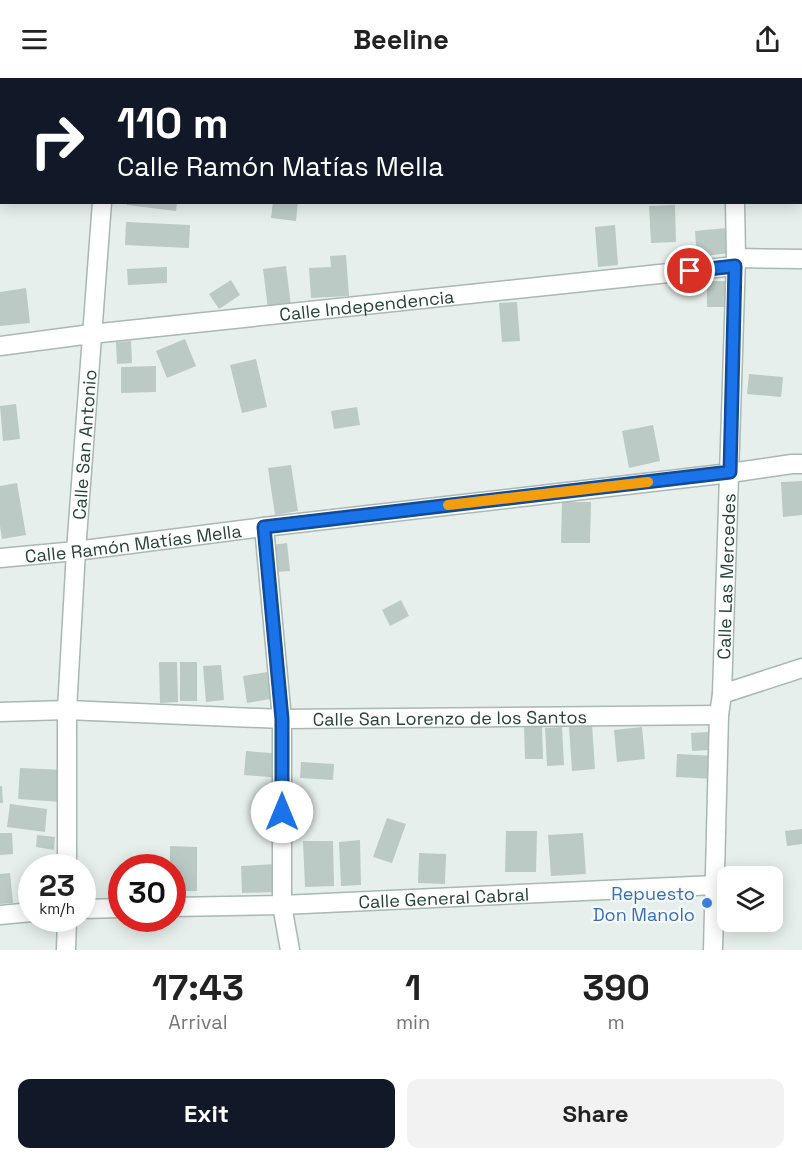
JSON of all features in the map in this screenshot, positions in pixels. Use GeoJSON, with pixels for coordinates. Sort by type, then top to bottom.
{"type":"FeatureCollection","features":[{"type":"Feature","properties":{"kind":"street","name":"Calle San Antonio"},"geometry":{"type":"LineString","coordinates":[[67,854],[67,710],[76,551],[102,204]]}},
{"type":"Feature","properties":{"kind":"street","name":"Calle Las Mercedes"},"geometry":{"type":"LineString","coordinates":[[713,950],[719,715],[722,694],[730,472],[736,262],[735,204]]}},
{"type":"Feature","properties":{"kind":"street","name":"Calle Independencia"},"geometry":{"type":"LineString","coordinates":[[0,346],[736,262],[802,259]]}},
{"type":"Feature","properties":{"kind":"street","name":"Calle Ramón Matías Mella"},"geometry":{"type":"LineString","coordinates":[[0,558],[76,551],[802,464]]}},
{"type":"Feature","properties":{"kind":"street"},"geometry":{"type":"LineString","coordinates":[[264,527],[282,719],[282,905],[290,950]]}},
{"type":"Feature","properties":{"kind":"street"},"geometry":{"type":"LineString","coordinates":[[722,694],[802,668]]}},
{"type":"Feature","properties":{"kind":"street","name":"Calle San Lorenzo de los Santos"},"geometry":{"type":"LineString","coordinates":[[0,712],[67,710],[282,719],[719,715]]}},
{"type":"Feature","properties":{"kind":"street","name":"Calle General Cabral"},"geometry":{"type":"LineString","coordinates":[[186,907],[282,905],[715,885]]}},
{"type":"Feature","properties":{"kind":"street"},"geometry":{"type":"LineString","coordinates":[[0,915],[18,913]]}},
{"type":"Feature","properties":{"kind":"street"},"geometry":{"type":"LineString","coordinates":[[66,950],[67,932]]}},
{"type":"Feature","properties":{"kind":"building"},"geometry":{"type":"Polygon","coordinates":[[[127,204],[177,204],[176,211],[127,204]]]}},
{"type":"Feature","properties":{"kind":"building"},"geometry":{"type":"Polygon","coordinates":[[[273,204],[298,204],[296,221],[271,218],[273,204]]]}},
{"type":"Feature","properties":{"kind":"building"},"geometry":{"type":"Polygon","coordinates":[[[675,205],[676,242],[651,243],[649,206],[675,205]]]}},
{"type":"Feature","properties":{"kind":"building"},"geometry":{"type":"Polygon","coordinates":[[[126,222],[190,225],[189,248],[125,245],[126,222]]]}},
{"type":"Feature","properties":{"kind":"building"},"geometry":{"type":"Polygon","coordinates":[[[615,225],[618,265],[598,267],[595,227],[615,225]]]}},
{"type":"Feature","properties":{"kind":"building"},"geometry":{"type":"Polygon","coordinates":[[[726,228],[729,253],[697,257],[695,231],[726,228]]]}},
{"type":"Feature","properties":{"kind":"building"},"geometry":{"type":"Polygon","coordinates":[[[346,255],[349,296],[311,298],[309,268],[331,267],[330,256],[346,255]]]}},
{"type":"Feature","properties":{"kind":"building"},"geometry":{"type":"Polygon","coordinates":[[[286,266],[291,306],[268,309],[263,269],[286,266]]]}},
{"type":"Feature","properties":{"kind":"building"},"geometry":{"type":"Polygon","coordinates":[[[167,267],[167,283],[128,285],[127,269],[167,267]]]}},
{"type":"Feature","properties":{"kind":"building"},"geometry":{"type":"Polygon","coordinates":[[[231,280],[240,295],[219,309],[209,294],[231,280]]]}},
{"type":"Feature","properties":{"kind":"building"},"geometry":{"type":"Polygon","coordinates":[[[707,281],[728,281],[728,307],[707,307],[707,281]]]}},
{"type":"Feature","properties":{"kind":"building"},"geometry":{"type":"Polygon","coordinates":[[[26,288],[30,323],[0,326],[0,292],[26,288]]]}},
{"type":"Feature","properties":{"kind":"building"},"geometry":{"type":"Polygon","coordinates":[[[517,302],[520,341],[502,342],[499,303],[517,302]]]}},
{"type":"Feature","properties":{"kind":"building"},"geometry":{"type":"Polygon","coordinates":[[[185,339],[196,366],[167,378],[156,351],[185,339]]]}},
{"type":"Feature","properties":{"kind":"building"},"geometry":{"type":"Polygon","coordinates":[[[131,341],[132,363],[117,364],[116,342],[131,341]]]}},
{"type":"Feature","properties":{"kind":"building"},"geometry":{"type":"Polygon","coordinates":[[[256,359],[267,407],[242,413],[230,365],[256,359]]]}},
{"type":"Feature","properties":{"kind":"building"},"geometry":{"type":"Polygon","coordinates":[[[156,366],[156,392],[121,393],[121,367],[156,366]]]}},
{"type":"Feature","properties":{"kind":"building"},"geometry":{"type":"Polygon","coordinates":[[[749,374],[783,377],[781,397],[747,394],[749,374]]]}},
{"type":"Feature","properties":{"kind":"building"},"geometry":{"type":"Polygon","coordinates":[[[16,404],[20,439],[3,441],[0,406],[16,404]]]}},
{"type":"Feature","properties":{"kind":"building"},"geometry":{"type":"Polygon","coordinates":[[[357,407],[360,425],[334,429],[331,411],[357,407]]]}},
{"type":"Feature","properties":{"kind":"building"},"geometry":{"type":"Polygon","coordinates":[[[653,425],[660,461],[629,468],[622,431],[653,425]]]}},
{"type":"Feature","properties":{"kind":"building"},"geometry":{"type":"Polygon","coordinates":[[[291,465],[298,511],[275,515],[268,468],[291,465]]]}},
{"type":"Feature","properties":{"kind":"building"},"geometry":{"type":"Polygon","coordinates":[[[802,481],[802,515],[783,517],[781,482],[802,481]]]}},
{"type":"Feature","properties":{"kind":"building"},"geometry":{"type":"Polygon","coordinates":[[[17,483],[26,535],[2,539],[0,486],[17,483]]]}},
{"type":"Feature","properties":{"kind":"building"},"geometry":{"type":"Polygon","coordinates":[[[562,502],[591,502],[590,543],[561,543],[562,502]]]}},
{"type":"Feature","properties":{"kind":"building"},"geometry":{"type":"Polygon","coordinates":[[[287,543],[290,571],[274,572],[271,545],[287,543]]]}},
{"type":"Feature","properties":{"kind":"building"},"geometry":{"type":"Polygon","coordinates":[[[401,600],[409,616],[390,626],[382,610],[401,600]]]}},
{"type":"Feature","properties":{"kind":"building"},"geometry":{"type":"Polygon","coordinates":[[[159,662],[177,662],[178,702],[160,703],[159,662]]]}},
{"type":"Feature","properties":{"kind":"building"},"geometry":{"type":"Polygon","coordinates":[[[180,662],[197,662],[197,701],[180,701],[180,662]]]}},
{"type":"Feature","properties":{"kind":"building"},"geometry":{"type":"Polygon","coordinates":[[[221,665],[224,700],[206,702],[203,666],[221,665]]]}},
{"type":"Feature","properties":{"kind":"building"},"geometry":{"type":"Polygon","coordinates":[[[267,672],[271,699],[247,703],[243,676],[267,672]]]}},
{"type":"Feature","properties":{"kind":"building"},"geometry":{"type":"Polygon","coordinates":[[[592,724],[595,769],[572,771],[569,726],[592,724]]]}},
{"type":"Feature","properties":{"kind":"building"},"geometry":{"type":"Polygon","coordinates":[[[542,726],[543,759],[525,759],[524,727],[542,726]]]}},
{"type":"Feature","properties":{"kind":"building"},"geometry":{"type":"Polygon","coordinates":[[[562,727],[564,765],[547,766],[545,728],[562,727]]]}},
{"type":"Feature","properties":{"kind":"building"},"geometry":{"type":"Polygon","coordinates":[[[642,727],[645,759],[617,762],[614,730],[642,727]]]}},
{"type":"Feature","properties":{"kind":"building"},"geometry":{"type":"Polygon","coordinates":[[[709,732],[710,750],[692,751],[691,733],[709,732]]]}},
{"type":"Feature","properties":{"kind":"building"},"geometry":{"type":"Polygon","coordinates":[[[246,751],[284,754],[281,778],[244,775],[246,751]]]}},
{"type":"Feature","properties":{"kind":"building"},"geometry":{"type":"Polygon","coordinates":[[[677,754],[716,756],[715,779],[676,777],[677,754]]]}},
{"type":"Feature","properties":{"kind":"building"},"geometry":{"type":"Polygon","coordinates":[[[301,762],[334,764],[333,780],[300,778],[301,762]]]}},
{"type":"Feature","properties":{"kind":"building"},"geometry":{"type":"Polygon","coordinates":[[[20,768],[64,770],[62,802],[18,799],[20,768]]]}},
{"type":"Feature","properties":{"kind":"building"},"geometry":{"type":"Polygon","coordinates":[[[0,786],[2,786],[3,803],[0,803],[0,786]]]}},
{"type":"Feature","properties":{"kind":"building"},"geometry":{"type":"Polygon","coordinates":[[[10,804],[47,809],[45,832],[7,827],[10,804]]]}},
{"type":"Feature","properties":{"kind":"building"},"geometry":{"type":"Polygon","coordinates":[[[387,818],[406,824],[392,863],[373,857],[387,818]]]}},
{"type":"Feature","properties":{"kind":"building"},"geometry":{"type":"Polygon","coordinates":[[[802,829],[802,844],[787,846],[785,831],[802,829]]]}},
{"type":"Feature","properties":{"kind":"building"},"geometry":{"type":"Polygon","coordinates":[[[506,831],[537,831],[536,872],[505,872],[506,831]]]}},
{"type":"Feature","properties":{"kind":"building"},"geometry":{"type":"Polygon","coordinates":[[[0,833],[12,833],[13,854],[0,855],[0,833]]]}},
{"type":"Feature","properties":{"kind":"building"},"geometry":{"type":"Polygon","coordinates":[[[583,833],[586,874],[551,876],[548,835],[583,833]]]}},
{"type":"Feature","properties":{"kind":"building"},"geometry":{"type":"Polygon","coordinates":[[[37,835],[55,837],[54,850],[36,847],[37,835]]]}},
{"type":"Feature","properties":{"kind":"building"},"geometry":{"type":"Polygon","coordinates":[[[360,840],[361,885],[341,886],[339,842],[360,840]]]}},
{"type":"Feature","properties":{"kind":"building"},"geometry":{"type":"Polygon","coordinates":[[[303,841],[333,841],[334,886],[305,887],[303,841]]]}},
{"type":"Feature","properties":{"kind":"building"},"geometry":{"type":"Polygon","coordinates":[[[170,846],[197,847],[197,891],[186,891],[186,854],[170,854],[170,846]]]}},
{"type":"Feature","properties":{"kind":"building"},"geometry":{"type":"Polygon","coordinates":[[[419,853],[446,854],[445,884],[418,883],[419,853]]]}},
{"type":"Feature","properties":{"kind":"building"},"geometry":{"type":"Polygon","coordinates":[[[276,864],[277,892],[242,893],[241,866],[276,864]]]}},
{"type":"Feature","properties":{"kind":"building"},"geometry":{"type":"Polygon","coordinates":[[[10,873],[13,903],[0,904],[0,874],[10,873]]]}},
{"type":"Feature","properties":{"kind":"slow traffic"},"geometry":{"type":"LineString","coordinates":[[448,505],[648,482]]}},
{"type":"Feature","properties":{"kind":"place","name":"Repuesto Don Manolo"},"geometry":{"type":"Point","coordinates":[707,903]}},
{"type":"Feature","properties":{"kind":"route"},"geometry":{"type":"LineString","coordinates":[[282,812],[282,719],[264,527],[730,472],[735,266],[690,271]]}}]}
